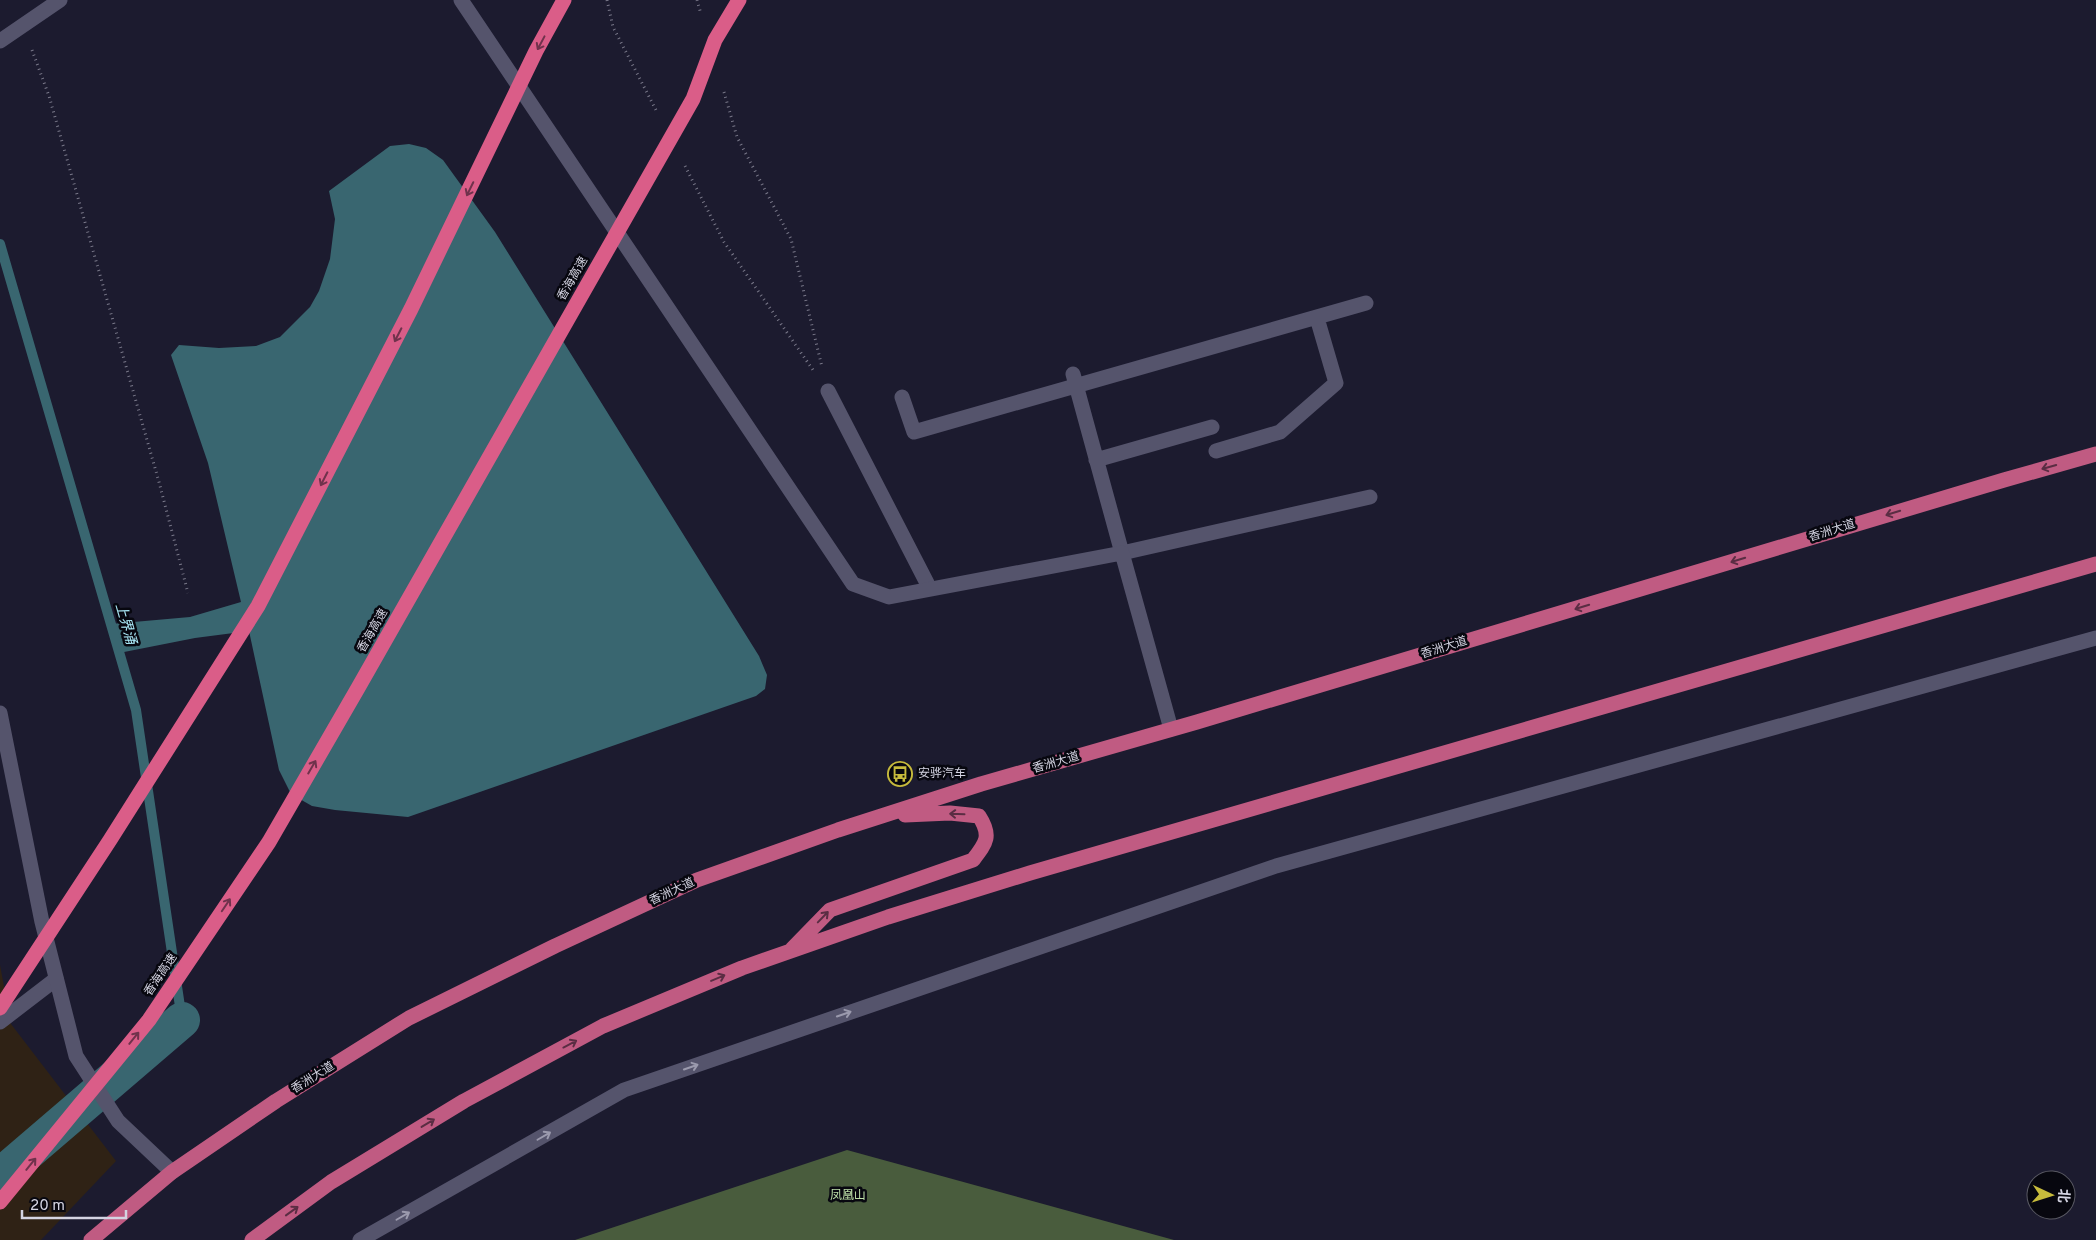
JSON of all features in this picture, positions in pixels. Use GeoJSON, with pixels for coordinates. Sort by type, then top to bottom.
{"type":"FeatureCollection","features":[{"type":"Feature","properties":{"kind":"highway"},"geometry":{"type":"LineString","coordinates":[[0,1008],[110,840],[258,606],[411,309],[536,51],[564,0]]}},
{"type":"Feature","properties":{"kind":"highway"},"geometry":{"type":"LineString","coordinates":[[715,40],[739,0]]}},
{"type":"Feature","properties":{"kind":"highway"},"geometry":{"type":"LineString","coordinates":[[715,40],[749,0]]}},
{"type":"Feature","properties":{"kind":"highway","name":"香海高速"},"geometry":{"type":"LineString","coordinates":[[0,1202],[149,1020],[268,842],[358,688],[692,99],[715,40]]}},
{"type":"Feature","properties":{"kind":"highway","name":"香洲大道"},"geometry":{"type":"LineString","coordinates":[[91,1240],[172,1172],[276,1101],[409,1018],[555,946],[697,880],[981,784],[2096,454]]}},
{"type":"Feature","properties":{"kind":"highway"},"geometry":{"type":"LineString","coordinates":[[252,1240],[331,1182],[456,1106],[604,1026],[742,968],[888,916],[1048,868],[2096,564]]}},
{"type":"Feature","properties":{"kind":"highway"},"geometry":{"type":"LineString","coordinates":[[790,952],[830,910],[973,860],[985,843],[986,828],[979,816],[933,813],[882,816]]}},
{"type":"Feature","properties":{"kind":"street"},"geometry":{"type":"LineString","coordinates":[[0,41],[60,0]]}},
{"type":"Feature","properties":{"kind":"street"},"geometry":{"type":"LineString","coordinates":[[461,0],[853,584],[889,597],[1122,554],[1370,497]]}},
{"type":"Feature","properties":{"kind":"street"},"geometry":{"type":"LineString","coordinates":[[902,397],[914,432],[1074,380],[1317,318],[1366,303]]}},
{"type":"Feature","properties":{"kind":"street"},"geometry":{"type":"LineString","coordinates":[[1216,451],[1280,432],[1336,384],[1317,318]]}},
{"type":"Feature","properties":{"kind":"street"},"geometry":{"type":"LineString","coordinates":[[1074,380],[1171,729]]}},
{"type":"Feature","properties":{"kind":"street"},"geometry":{"type":"LineString","coordinates":[[828,391],[927,583]]}},
{"type":"Feature","properties":{"kind":"street"},"geometry":{"type":"LineString","coordinates":[[1096,460],[1212,428]]}},
{"type":"Feature","properties":{"kind":"street"},"geometry":{"type":"LineString","coordinates":[[360,1240],[624,1090],[1276,866],[2096,638]]}},
{"type":"Feature","properties":{"kind":"street"},"geometry":{"type":"LineString","coordinates":[[0,713],[42,922],[76,1056],[118,1121],[172,1172]]}},
{"type":"Feature","properties":{"kind":"street"},"geometry":{"type":"LineString","coordinates":[[0,1022],[56,979]]}},
{"type":"Feature","properties":{"kind":"path"},"geometry":{"type":"LineString","coordinates":[[607,0],[613,27],[657,113]]}},
{"type":"Feature","properties":{"kind":"path"},"geometry":{"type":"LineString","coordinates":[[696,0],[702,18]]}},
{"type":"Feature","properties":{"kind":"path"},"geometry":{"type":"LineString","coordinates":[[24,26],[49,96],[188,593]]}},
{"type":"Feature","properties":{"kind":"path"},"geometry":{"type":"LineString","coordinates":[[724,91],[737,137],[791,239],[828,391]]}},
{"type":"Feature","properties":{"kind":"path"},"geometry":{"type":"LineString","coordinates":[[684,164],[724,242],[828,391]]}},
{"type":"Feature","properties":{"kind":"shaded area"},"geometry":{"type":"Polygon","coordinates":[[[0,965],[11,1024],[116,1161],[41,1240],[0,1240],[0,965]]]}},
{"type":"Feature","properties":{"kind":"green space","name":"凤凰山"},"geometry":{"type":"Polygon","coordinates":[[[847,1150],[1174,1240],[575,1240],[847,1150]]]}},
{"type":"Feature","properties":{"kind":"water"},"geometry":{"type":"Polygon","coordinates":[[[409,144],[426,148],[443,160],[495,232],[759,656],[767,675],[765,689],[756,696],[408,817],[312,806],[291,794],[279,770],[249,631],[195,638],[119,653],[111,624],[190,617],[241,602],[208,463],[171,355],[179,345],[219,348],[256,346],[280,337],[310,307],[319,291],[330,259],[335,219],[329,191],[390,146],[409,144]]]}},
{"type":"Feature","properties":{"kind":"waterway","name":"上界涌"},"geometry":{"type":"LineString","coordinates":[[0,244],[136,710],[182,1020]]}},
{"type":"Feature","properties":{"kind":"waterway"},"geometry":{"type":"LineString","coordinates":[[0,1176],[182,1020]]}},
{"type":"Feature","properties":{"kind":"place","name":"安骅汽车"},"geometry":{"type":"Point","coordinates":[900,774]}}]}
